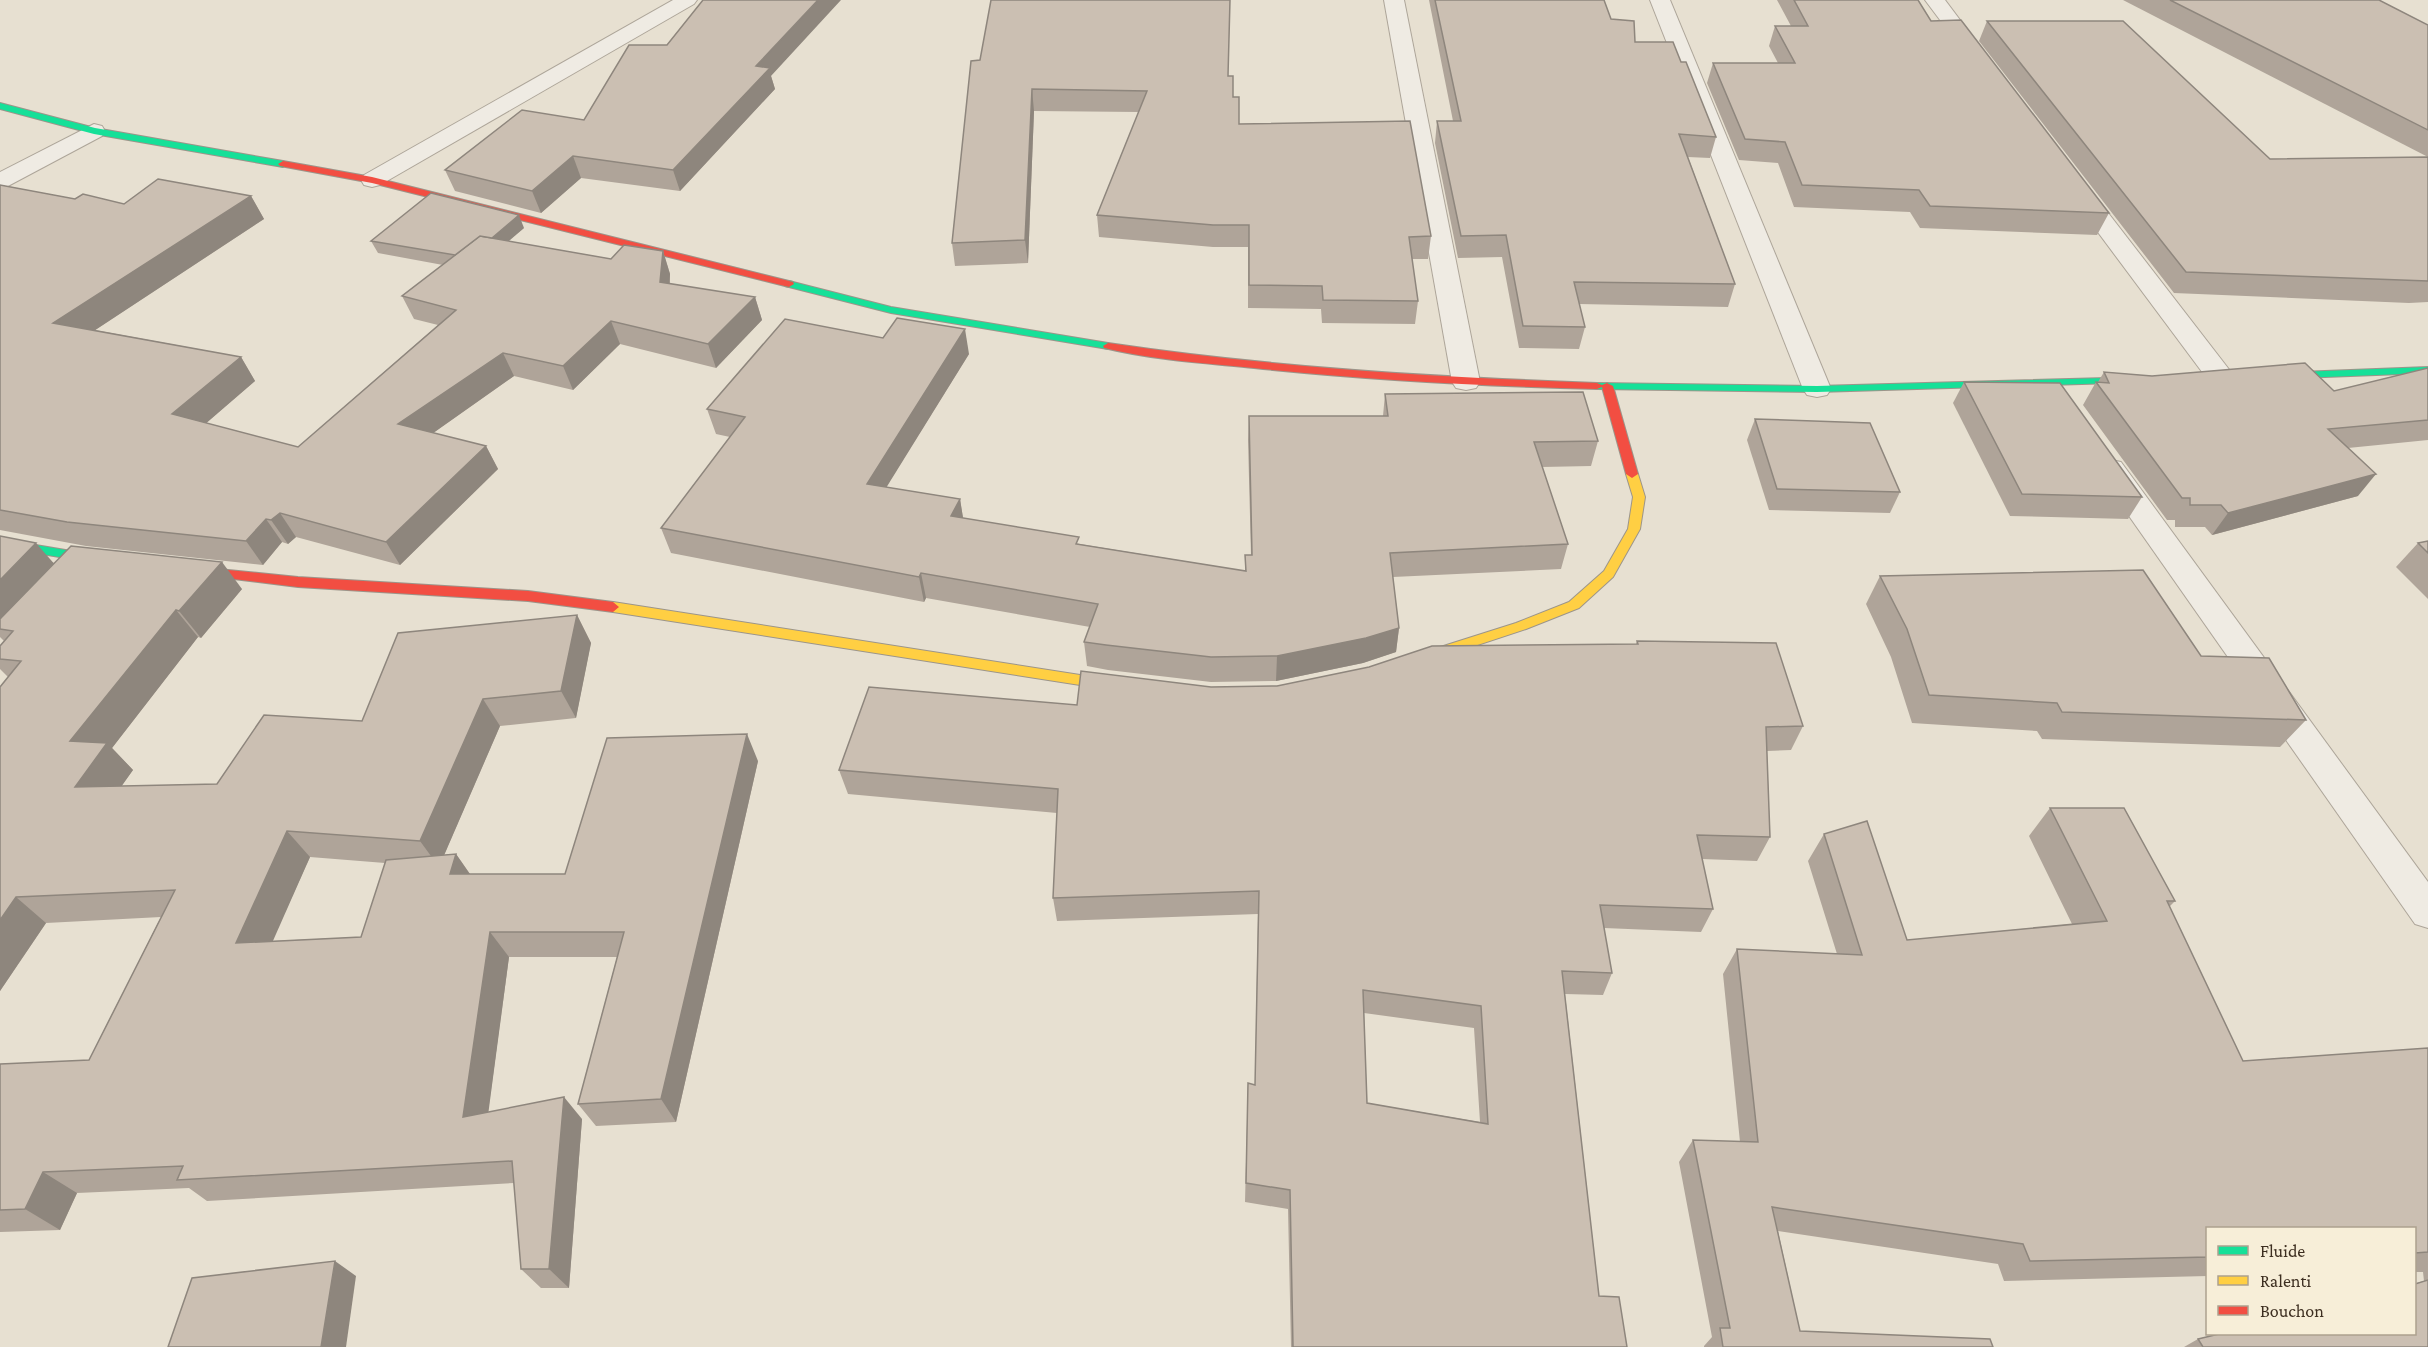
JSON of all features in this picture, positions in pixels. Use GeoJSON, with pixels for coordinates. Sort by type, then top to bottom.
{"type":"FeatureCollection","features":[{"type":"Feature","properties":{"kind":"street"},"geometry":{"type":"LineString","coordinates":[[372,180],[687,0]]}},
{"type":"Feature","properties":{"kind":"street"},"geometry":{"type":"LineString","coordinates":[[1394,0],[1466,382]]}},
{"type":"Feature","properties":{"kind":"street"},"geometry":{"type":"LineString","coordinates":[[1660,0],[1818,389]]}},
{"type":"Feature","properties":{"kind":"street"},"geometry":{"type":"LineString","coordinates":[[1935,0],[1992,76]]}},
{"type":"Feature","properties":{"kind":"street"},"geometry":{"type":"LineString","coordinates":[[0,106],[93,131],[372,180],[891,310],[1184,358],[1466,382],[1607,386],[1818,389],[2164,380]]}},
{"type":"Feature","properties":{"kind":"street"},"geometry":{"type":"LineString","coordinates":[[0,181],[93,131]]}},
{"type":"Feature","properties":{"kind":"street"},"geometry":{"type":"LineString","coordinates":[[2063,170],[2221,378]]}},
{"type":"Feature","properties":{"kind":"street"},"geometry":{"type":"LineString","coordinates":[[2255,377],[2428,370]]}},
{"type":"Feature","properties":{"kind":"street"},"geometry":{"type":"LineString","coordinates":[[2050,383],[2070,412]]}},
{"type":"Feature","properties":{"kind":"street"},"geometry":{"type":"LineString","coordinates":[[1399,666],[1521,626],[1574,605],[1609,574],[1634,528],[1639,497],[1607,386]]}},
{"type":"Feature","properties":{"kind":"street"},"geometry":{"type":"LineString","coordinates":[[2091,441],[2428,912]]}},
{"type":"Feature","properties":{"kind":"street"},"geometry":{"type":"LineString","coordinates":[[0,543],[86,559],[122,562]]}},
{"type":"Feature","properties":{"kind":"street"},"geometry":{"type":"LineString","coordinates":[[63,584],[86,559]]}},
{"type":"Feature","properties":{"kind":"street"},"geometry":{"type":"LineString","coordinates":[[169,568],[298,582],[528,596],[671,614],[1142,689]]}},
{"type":"Feature","properties":{"kind":"building"},"geometry":{"type":"Polygon","coordinates":[[[703,0],[818,0],[756,66],[770,68],[673,170],[573,156],[532,191],[445,170],[522,110],[584,120],[629,45],[667,45],[703,0]]]}},
{"type":"Feature","properties":{"kind":"building"},"geometry":{"type":"Polygon","coordinates":[[[991,0],[1230,0],[1228,76],[1233,76],[1233,97],[1239,97],[1239,124],[1410,121],[1431,236],[1409,237],[1418,301],[1323,300],[1322,286],[1249,285],[1249,225],[1213,225],[1097,215],[1147,91],[1032,89],[1025,240],[952,243],[971,61],[980,60],[991,0]]]}},
{"type":"Feature","properties":{"kind":"building"},"geometry":{"type":"Polygon","coordinates":[[[1435,0],[1604,0],[1611,19],[1634,21],[1635,42],[1673,42],[1681,62],[1686,62],[1716,137],[1679,134],[1735,284],[1574,282],[1585,327],[1523,326],[1506,235],[1461,236],[1437,121],[1461,121],[1435,0]]]}},
{"type":"Feature","properties":{"kind":"building"},"geometry":{"type":"Polygon","coordinates":[[[1794,0],[1918,0],[1931,21],[1961,20],[2109,213],[1930,206],[1919,190],[1802,185],[1785,142],[1745,139],[1713,63],[1795,63],[1775,26],[1808,26],[1794,0]]]}},
{"type":"Feature","properties":{"kind":"building"},"geometry":{"type":"Polygon","coordinates":[[[2170,0],[2379,0],[2428,25],[2428,130],[2170,0]]]}},
{"type":"Feature","properties":{"kind":"building"},"geometry":{"type":"Polygon","coordinates":[[[1987,21],[2123,21],[2270,159],[2428,157],[2428,281],[2186,272],[1987,21]]]}},
{"type":"Feature","properties":{"kind":"building"},"geometry":{"type":"Polygon","coordinates":[[[158,179],[251,196],[53,323],[241,357],[172,414],[298,447],[456,310],[402,296],[480,236],[611,259],[624,245],[663,251],[660,282],[755,297],[708,344],[611,321],[563,366],[503,353],[398,424],[486,446],[386,542],[280,513],[271,520],[266,519],[246,541],[67,522],[0,510],[0,185],[75,199],[83,194],[124,204],[158,179]]]}},
{"type":"Feature","properties":{"kind":"building"},"geometry":{"type":"Polygon","coordinates":[[[431,193],[519,215],[492,238],[480,236],[455,255],[371,241],[431,193]]]}},
{"type":"Feature","properties":{"kind":"building"},"geometry":{"type":"Polygon","coordinates":[[[897,318],[965,329],[867,484],[960,499],[951,516],[1079,537],[1076,544],[1246,571],[1245,555],[1252,555],[1249,416],[1388,416],[1385,394],[1583,392],[1598,441],[1534,442],[1568,544],[1390,553],[1399,628],[1366,638],[1277,656],[1211,657],[1084,642],[1098,604],[921,573],[919,577],[661,528],[745,417],[707,409],[785,319],[883,338],[897,318]]]}},
{"type":"Feature","properties":{"kind":"building"},"geometry":{"type":"Polygon","coordinates":[[[2305,363],[2334,391],[2428,368],[2428,420],[2328,429],[2376,474],[2228,513],[2221,505],[2190,505],[2190,498],[2182,498],[2096,382],[2109,383],[2104,372],[2152,376],[2305,363]]]}},
{"type":"Feature","properties":{"kind":"building"},"geometry":{"type":"Polygon","coordinates":[[[1964,382],[2060,383],[2142,497],[2022,494],[1964,382]]]}},
{"type":"Feature","properties":{"kind":"building"},"geometry":{"type":"Polygon","coordinates":[[[1755,419],[1870,423],[1900,492],[1777,489],[1755,419]]]}},
{"type":"Feature","properties":{"kind":"building"},"geometry":{"type":"Polygon","coordinates":[[[0,536],[36,543],[0,580],[0,536]]]}},
{"type":"Feature","properties":{"kind":"building"},"geometry":{"type":"Polygon","coordinates":[[[2428,541],[2428,553],[2418,543],[2428,541]]]}},
{"type":"Feature","properties":{"kind":"building"},"geometry":{"type":"Polygon","coordinates":[[[71,546],[222,562],[179,611],[176,610],[70,741],[107,743],[75,787],[217,784],[264,715],[362,721],[398,633],[577,615],[561,691],[483,699],[420,841],[287,831],[236,943],[361,937],[386,860],[456,854],[450,874],[565,874],[607,738],[747,734],[661,1099],[578,1104],[624,932],[490,932],[463,1117],[564,1097],[549,1269],[521,1269],[512,1161],[177,1180],[183,1166],[43,1172],[25,1209],[0,1210],[0,1064],[89,1060],[175,890],[16,897],[0,920],[0,687],[21,661],[0,659],[0,646],[13,631],[0,629],[0,619],[71,546]]]}},
{"type":"Feature","properties":{"kind":"building"},"geometry":{"type":"Polygon","coordinates":[[[2143,570],[2201,656],[2269,658],[2306,720],[2062,712],[2057,703],[1929,695],[1907,629],[1880,576],[2143,570]]]}},
{"type":"Feature","properties":{"kind":"building"},"geometry":{"type":"Polygon","coordinates":[[[1637,641],[1776,643],[1803,726],[1766,727],[1770,837],[1697,835],[1713,909],[1600,905],[1612,973],[1562,971],[1599,1296],[1619,1297],[1627,1347],[1293,1347],[1290,1190],[1246,1183],[1248,1083],[1255,1085],[1259,891],[1053,898],[1058,789],[839,770],[869,687],[1077,705],[1081,671],[1211,687],[1277,686],[1369,667],[1432,646],[1638,644],[1637,641]],[[1363,990],[1367,1103],[1488,1124],[1481,1006],[1363,990]]]}},
{"type":"Feature","properties":{"kind":"building"},"geometry":{"type":"Polygon","coordinates":[[[2050,808],[2124,808],[2175,901],[2167,901],[2243,1061],[2428,1048],[2428,1252],[2416,1253],[2416,1227],[2206,1227],[2206,1257],[2030,1261],[2023,1244],[1772,1207],[1800,1331],[1990,1339],[1993,1347],[1723,1347],[1720,1328],[1730,1328],[1693,1140],[1758,1142],[1737,949],[1862,955],[1824,834],[1867,821],[1907,940],[2107,921],[2050,808]]]}},
{"type":"Feature","properties":{"kind":"building"},"geometry":{"type":"Polygon","coordinates":[[[335,1261],[321,1347],[168,1347],[192,1278],[335,1261]]]}},
{"type":"Feature","properties":{"kind":"building"},"geometry":{"type":"Polygon","coordinates":[[[2428,1280],[2428,1347],[2203,1347],[2198,1339],[2215,1335],[2416,1335],[2416,1284],[2428,1280]]]}},
{"type":"Feature","properties":{"kind":"traffic: fast"},"geometry":{"type":"LineString","coordinates":[[0,106],[94,131],[283,164]]}},
{"type":"Feature","properties":{"kind":"traffic: fast"},"geometry":{"type":"LineString","coordinates":[[789,284],[891,310],[1108,346]]}},
{"type":"Feature","properties":{"kind":"traffic: fast"},"geometry":{"type":"LineString","coordinates":[[2274,376],[2428,370]]}},
{"type":"Feature","properties":{"kind":"traffic: fast"},"geometry":{"type":"LineString","coordinates":[[1597,386],[1817,389],[2144,380]]}},
{"type":"Feature","properties":{"kind":"traffic: fast"},"geometry":{"type":"LineString","coordinates":[[0,543],[107,561]]}},
{"type":"Feature","properties":{"kind":"traffic: slow"},"geometry":{"type":"LineString","coordinates":[[1417,660],[1521,626],[1574,605],[1609,574],[1634,529],[1639,497],[1632,474]]}},
{"type":"Feature","properties":{"kind":"traffic: slow"},"geometry":{"type":"LineString","coordinates":[[613,607],[1125,687]]}},
{"type":"Feature","properties":{"kind":"traffic: jam"},"geometry":{"type":"LineString","coordinates":[[283,164],[372,180],[789,284]]}},
{"type":"Feature","properties":{"kind":"traffic: jam"},"geometry":{"type":"LineString","coordinates":[[1108,346],[1290,369],[1474,381],[1597,386]]}},
{"type":"Feature","properties":{"kind":"traffic: jam"},"geometry":{"type":"LineString","coordinates":[[1607,386],[1632,474]]}},
{"type":"Feature","properties":{"kind":"traffic: jam"},"geometry":{"type":"LineString","coordinates":[[188,570],[298,582],[528,596],[613,607]]}}]}
